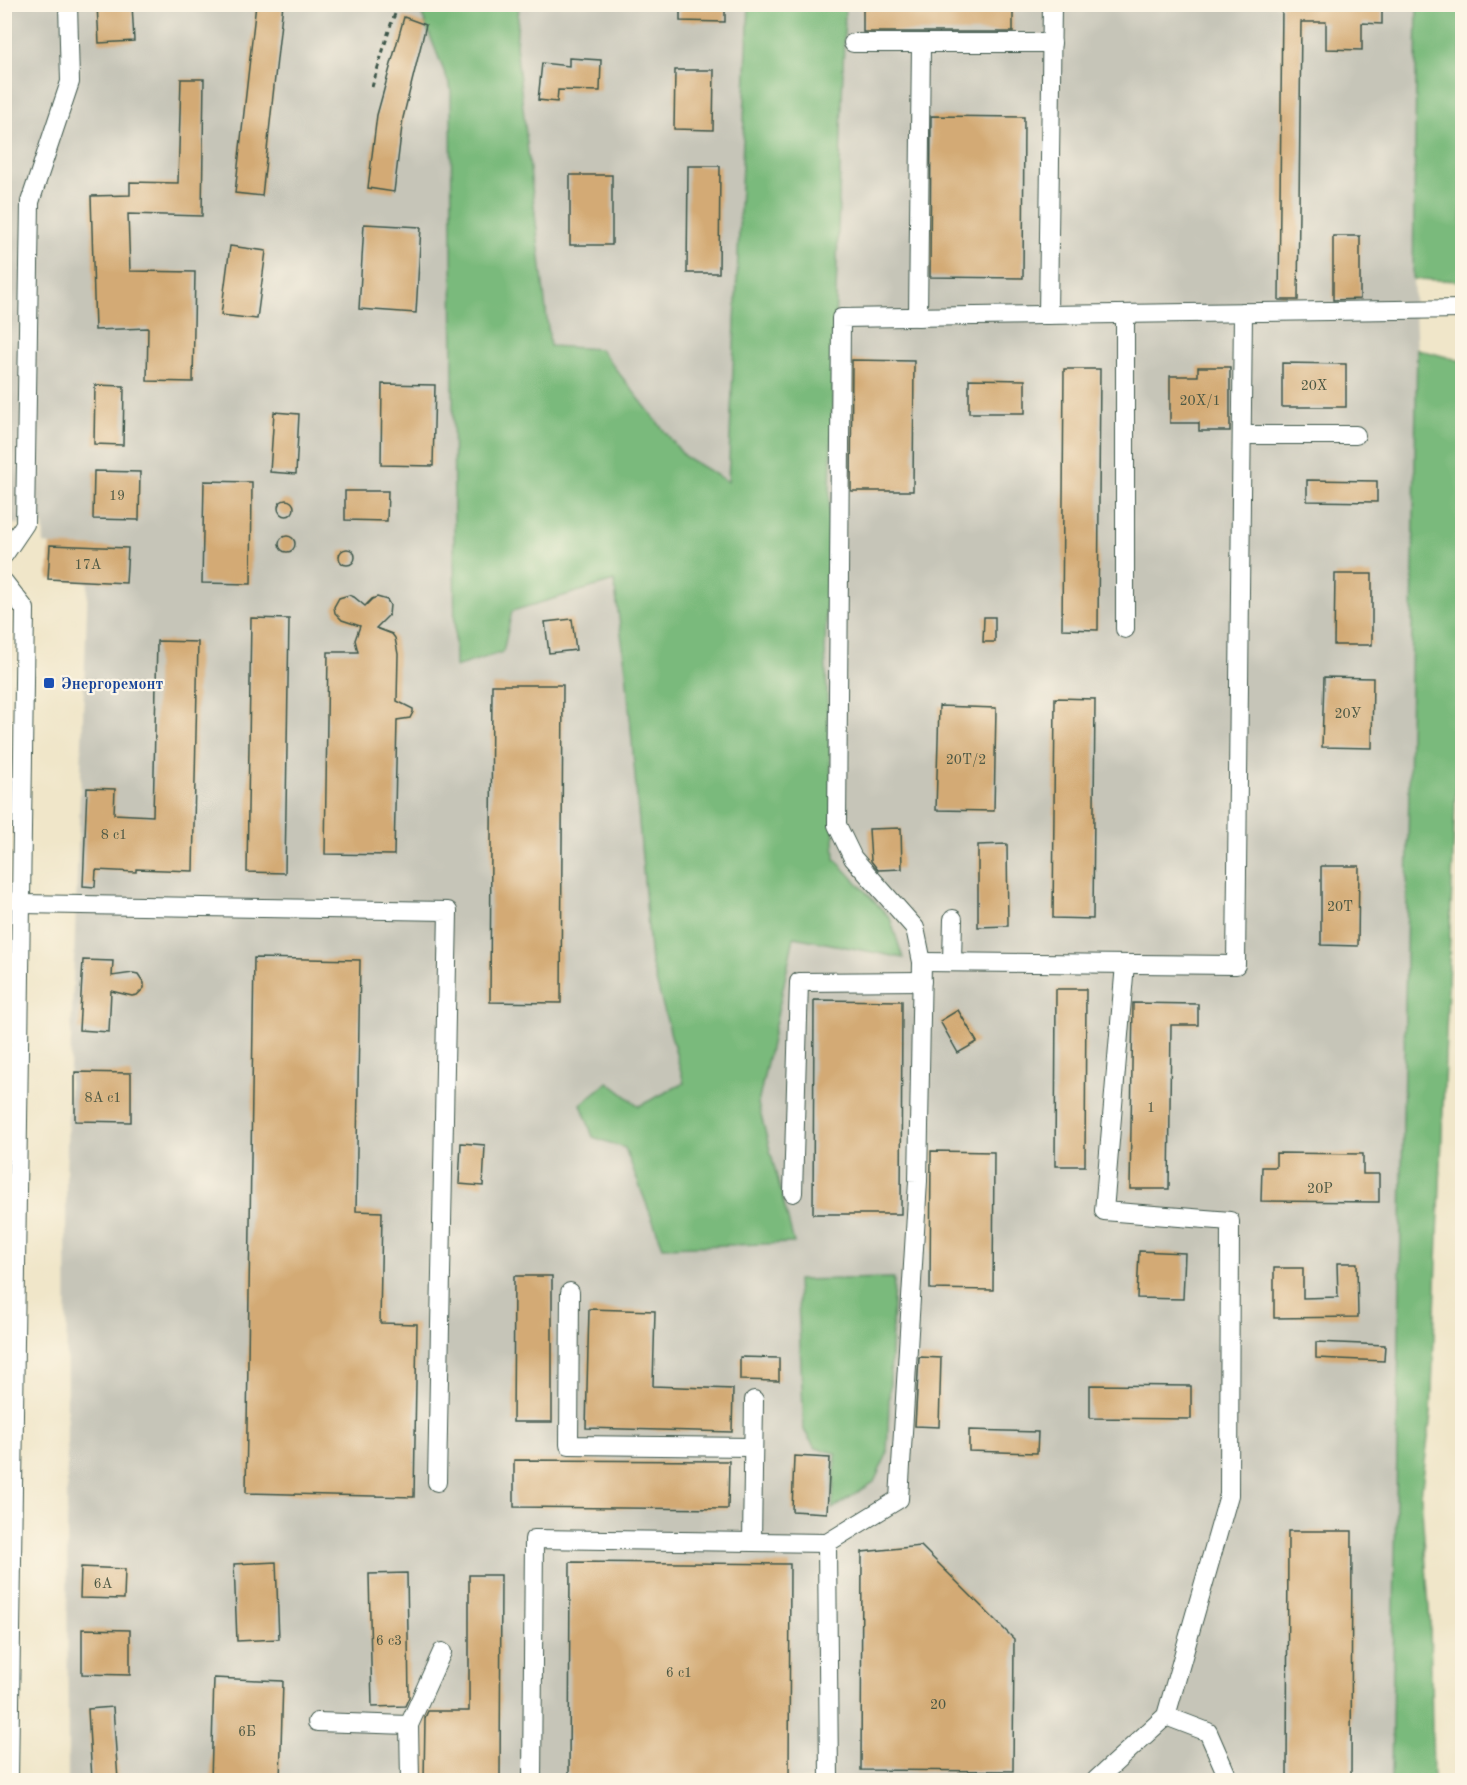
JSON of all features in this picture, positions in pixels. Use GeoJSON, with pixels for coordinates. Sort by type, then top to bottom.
{"type":"FeatureCollection","features":[{"type":"Feature","properties":{"kind":"street"},"geometry":{"type":"LineString","coordinates":[[4,555],[25,524],[30,202],[70,82],[68,4]]}},
{"type":"Feature","properties":{"kind":"street"},"geometry":{"type":"LineString","coordinates":[[1048,315],[1052,4]]}},
{"type":"Feature","properties":{"kind":"street"},"geometry":{"type":"LineString","coordinates":[[853,43],[1052,43]]}},
{"type":"Feature","properties":{"kind":"street"},"geometry":{"type":"LineString","coordinates":[[918,317],[921,43]]}},
{"type":"Feature","properties":{"kind":"street"},"geometry":{"type":"LineString","coordinates":[[532,1780],[534,1539],[827,1543],[899,1499],[918,1180],[922,962],[915,928],[853,858],[837,825],[841,318],[1462,309]]}},
{"type":"Feature","properties":{"kind":"street"},"geometry":{"type":"LineString","coordinates":[[922,962],[1236,965],[1243,312]]}},
{"type":"Feature","properties":{"kind":"street"},"geometry":{"type":"LineString","coordinates":[[1125,314],[1125,629]]}},
{"type":"Feature","properties":{"kind":"street"},"geometry":{"type":"LineString","coordinates":[[1242,435],[1356,435]]}},
{"type":"Feature","properties":{"kind":"street"},"geometry":{"type":"LineString","coordinates":[[4,582],[25,609],[16,914],[10,1285],[9,1780]]}},
{"type":"Feature","properties":{"kind":"street"},"geometry":{"type":"LineString","coordinates":[[16,914],[447,911],[437,1482]]}},
{"type":"Feature","properties":{"kind":"street"},"geometry":{"type":"LineString","coordinates":[[952,919],[952,962]]}},
{"type":"Feature","properties":{"kind":"street"},"geometry":{"type":"LineString","coordinates":[[1096,1780],[1166,1716],[1229,1495],[1230,1221],[1104,1210],[1125,964]]}},
{"type":"Feature","properties":{"kind":"street"},"geometry":{"type":"LineString","coordinates":[[793,1192],[799,982],[922,981]]}},
{"type":"Feature","properties":{"kind":"street"},"geometry":{"type":"LineString","coordinates":[[570,1292],[569,1445],[753,1447]]}},
{"type":"Feature","properties":{"kind":"street"},"geometry":{"type":"LineString","coordinates":[[752,1542],[754,1401]]}},
{"type":"Feature","properties":{"kind":"street"},"geometry":{"type":"LineString","coordinates":[[827,1543],[829,1780]]}},
{"type":"Feature","properties":{"kind":"street"},"geometry":{"type":"LineString","coordinates":[[410,1780],[409,1725],[442,1652]]}},
{"type":"Feature","properties":{"kind":"street"},"geometry":{"type":"LineString","coordinates":[[1166,1716],[1208,1732],[1229,1780]]}},
{"type":"Feature","properties":{"kind":"street"},"geometry":{"type":"LineString","coordinates":[[317,1722],[409,1725]]}},
{"type":"Feature","properties":{"kind":"path"},"geometry":{"type":"LineString","coordinates":[[372,87],[399,4]]}},
{"type":"Feature","properties":{"kind":"shaded area"},"geometry":{"type":"Polygon","coordinates":[[[13,5],[1417,5],[1413,279],[1417,349],[1391,1780],[68,1780],[66,1173],[88,582],[48,579],[50,545],[44,544],[43,524],[5,524],[6,261],[9,234],[8,140],[13,5]]]}},
{"type":"Feature","properties":{"kind":"green space"},"geometry":{"type":"Polygon","coordinates":[[[418,5],[519,5],[516,46],[550,346],[600,349],[684,456],[728,482],[749,5],[845,5],[825,651],[835,859],[890,918],[903,958],[794,937],[758,1104],[794,1243],[663,1247],[625,1148],[593,1137],[581,1104],[608,1082],[639,1106],[684,1083],[651,962],[626,671],[614,581],[512,611],[503,652],[455,667],[451,89],[418,5]]]}},
{"type":"Feature","properties":{"kind":"green space"},"geometry":{"type":"Polygon","coordinates":[[[1417,5],[1461,5],[1462,281],[1413,279],[1417,5]]]}},
{"type":"Feature","properties":{"kind":"green space"},"geometry":{"type":"Polygon","coordinates":[[[1417,349],[1462,361],[1462,629],[1431,1414],[1421,1495],[1430,1622],[1433,1780],[1391,1780],[1417,349]]]}},
{"type":"Feature","properties":{"kind":"green space"},"geometry":{"type":"Polygon","coordinates":[[[894,1278],[887,1454],[874,1482],[832,1509],[836,1453],[815,1448],[804,1430],[797,1280],[894,1278]]]}},
{"type":"Feature","properties":{"kind":"building"},"geometry":{"type":"Polygon","coordinates":[[[97,4],[132,4],[134,41],[99,43],[97,4]]]}},
{"type":"Feature","properties":{"kind":"building"},"geometry":{"type":"Polygon","coordinates":[[[256,4],[283,4],[262,196],[235,193],[256,4]]]}},
{"type":"Feature","properties":{"kind":"building"},"geometry":{"type":"Polygon","coordinates":[[[680,4],[725,4],[725,22],[680,21],[680,4]]]}},
{"type":"Feature","properties":{"kind":"building"},"geometry":{"type":"Polygon","coordinates":[[[863,4],[1013,4],[1013,32],[863,32],[863,4]]]}},
{"type":"Feature","properties":{"kind":"building"},"geometry":{"type":"Polygon","coordinates":[[[1282,4],[1382,4],[1382,24],[1362,23],[1362,50],[1326,49],[1326,22],[1301,22],[1298,300],[1279,300],[1282,4]]]}},
{"type":"Feature","properties":{"kind":"building"},"geometry":{"type":"Polygon","coordinates":[[[404,17],[426,25],[403,118],[394,192],[368,188],[377,115],[404,17]]]}},
{"type":"Feature","properties":{"kind":"building"},"geometry":{"type":"Polygon","coordinates":[[[569,58],[601,60],[600,91],[558,90],[557,102],[538,100],[542,63],[569,66],[569,58]]]}},
{"type":"Feature","properties":{"kind":"building"},"geometry":{"type":"Polygon","coordinates":[[[675,70],[714,70],[713,130],[674,129],[675,70]]]}},
{"type":"Feature","properties":{"kind":"building"},"geometry":{"type":"Polygon","coordinates":[[[181,79],[204,79],[202,216],[128,214],[130,271],[195,272],[193,382],[147,381],[148,328],[95,330],[91,196],[130,195],[130,182],[178,183],[181,79]]]}},
{"type":"Feature","properties":{"kind":"building"},"geometry":{"type":"Polygon","coordinates":[[[931,116],[1024,117],[1023,278],[930,277],[931,116]]]}},
{"type":"Feature","properties":{"kind":"building"},"geometry":{"type":"Polygon","coordinates":[[[688,166],[720,166],[719,273],[687,273],[688,166]]]}},
{"type":"Feature","properties":{"kind":"building"},"geometry":{"type":"Polygon","coordinates":[[[570,175],[612,175],[612,245],[570,245],[570,175]]]}},
{"type":"Feature","properties":{"kind":"building"},"geometry":{"type":"Polygon","coordinates":[[[364,224],[421,227],[416,313],[359,309],[364,224]]]}},
{"type":"Feature","properties":{"kind":"building"},"geometry":{"type":"Polygon","coordinates":[[[1333,236],[1360,236],[1360,299],[1333,300],[1333,236]]]}},
{"type":"Feature","properties":{"kind":"building"},"geometry":{"type":"Polygon","coordinates":[[[230,246],[266,251],[257,319],[221,315],[230,246]]]}},
{"type":"Feature","properties":{"kind":"building"},"geometry":{"type":"Polygon","coordinates":[[[852,360],[914,361],[913,491],[851,491],[852,360]]]}},
{"type":"Feature","properties":{"kind":"building"},"geometry":{"type":"Polygon","coordinates":[[[1282,363],[1346,364],[1346,407],[1282,407],[1282,363]]]}},
{"type":"Feature","properties":{"kind":"building"},"geometry":{"type":"Polygon","coordinates":[[[1198,367],[1230,367],[1230,431],[1199,431],[1199,423],[1170,423],[1170,376],[1198,376],[1198,367]]]}},
{"type":"Feature","properties":{"kind":"building"},"geometry":{"type":"Polygon","coordinates":[[[1064,369],[1100,369],[1098,630],[1062,629],[1064,369]]]}},
{"type":"Feature","properties":{"kind":"building"},"geometry":{"type":"Polygon","coordinates":[[[969,379],[1025,380],[1025,413],[969,413],[969,379]]]}},
{"type":"Feature","properties":{"kind":"building"},"geometry":{"type":"Polygon","coordinates":[[[382,384],[435,385],[433,466],[381,465],[382,384]]]}},
{"type":"Feature","properties":{"kind":"building"},"geometry":{"type":"Polygon","coordinates":[[[95,385],[124,386],[123,445],[94,444],[95,385]]]}},
{"type":"Feature","properties":{"kind":"building"},"geometry":{"type":"Polygon","coordinates":[[[274,412],[299,414],[296,474],[270,472],[274,412]]]}},
{"type":"Feature","properties":{"kind":"building"},"geometry":{"type":"Polygon","coordinates":[[[94,471],[140,472],[139,520],[93,519],[94,471]]]}},
{"type":"Feature","properties":{"kind":"building"},"geometry":{"type":"Polygon","coordinates":[[[1307,480],[1377,481],[1377,502],[1307,501],[1307,480]]]}},
{"type":"Feature","properties":{"kind":"building"},"geometry":{"type":"Polygon","coordinates":[[[204,481],[252,482],[251,584],[202,583],[204,481]]]}},
{"type":"Feature","properties":{"kind":"building"},"geometry":{"type":"Polygon","coordinates":[[[345,491],[388,491],[387,521],[345,520],[345,491]]]}},
{"type":"Feature","properties":{"kind":"building"},"geometry":{"type":"Polygon","coordinates":[[[283,500],[289,500],[294,508],[292,514],[283,516],[278,511],[278,505],[283,500]]]}},
{"type":"Feature","properties":{"kind":"building"},"geometry":{"type":"Polygon","coordinates":[[[287,536],[293,538],[295,544],[293,550],[287,552],[281,550],[279,544],[281,538],[287,536]]]}},
{"type":"Feature","properties":{"kind":"building"},"geometry":{"type":"Polygon","coordinates":[[[50,545],[128,548],[126,583],[48,579],[50,545]]]}},
{"type":"Feature","properties":{"kind":"building"},"geometry":{"type":"Polygon","coordinates":[[[344,549],[350,549],[355,557],[353,563],[344,565],[339,560],[339,554],[344,549]]]}},
{"type":"Feature","properties":{"kind":"building"},"geometry":{"type":"Polygon","coordinates":[[[1335,574],[1372,574],[1372,645],[1334,645],[1335,574]]]}},
{"type":"Feature","properties":{"kind":"building"},"geometry":{"type":"Polygon","coordinates":[[[349,595],[365,606],[377,597],[387,600],[390,605],[389,615],[376,628],[392,634],[395,638],[398,654],[397,701],[413,709],[410,718],[397,720],[394,855],[325,854],[328,652],[358,652],[355,640],[360,626],[342,620],[335,613],[334,607],[339,598],[349,595]]]}},
{"type":"Feature","properties":{"kind":"building"},"geometry":{"type":"Polygon","coordinates":[[[984,617],[995,617],[995,642],[983,642],[984,617]]]}},
{"type":"Feature","properties":{"kind":"building"},"geometry":{"type":"Polygon","coordinates":[[[251,618],[289,619],[285,873],[247,872],[251,618]]]}},
{"type":"Feature","properties":{"kind":"building"},"geometry":{"type":"Polygon","coordinates":[[[572,619],[576,650],[549,653],[545,622],[572,619]]]}},
{"type":"Feature","properties":{"kind":"building"},"geometry":{"type":"Polygon","coordinates":[[[157,641],[198,642],[193,871],[96,870],[95,887],[83,886],[87,788],[115,789],[114,814],[153,816],[157,641]]]}},
{"type":"Feature","properties":{"kind":"building"},"geometry":{"type":"Polygon","coordinates":[[[1324,677],[1373,678],[1372,748],[1322,747],[1324,677]]]}},
{"type":"Feature","properties":{"kind":"building"},"geometry":{"type":"Polygon","coordinates":[[[492,685],[563,685],[561,1003],[490,1002],[492,685]]]}},
{"type":"Feature","properties":{"kind":"building"},"geometry":{"type":"Polygon","coordinates":[[[1055,698],[1095,699],[1093,919],[1053,918],[1055,698]]]}},
{"type":"Feature","properties":{"kind":"building"},"geometry":{"type":"Polygon","coordinates":[[[939,706],[996,708],[994,811],[936,810],[939,706]]]}},
{"type":"Feature","properties":{"kind":"building"},"geometry":{"type":"Polygon","coordinates":[[[901,828],[902,869],[878,870],[871,861],[869,829],[901,828]]]}},
{"type":"Feature","properties":{"kind":"building"},"geometry":{"type":"Polygon","coordinates":[[[1007,844],[1008,926],[978,927],[978,845],[1007,844]]]}},
{"type":"Feature","properties":{"kind":"building"},"geometry":{"type":"Polygon","coordinates":[[[1321,866],[1359,866],[1358,946],[1321,945],[1321,866]]]}},
{"type":"Feature","properties":{"kind":"building"},"geometry":{"type":"Polygon","coordinates":[[[254,958],[360,960],[356,1211],[382,1212],[380,1323],[417,1324],[414,1497],[246,1493],[254,958]]]}},
{"type":"Feature","properties":{"kind":"building"},"geometry":{"type":"Polygon","coordinates":[[[83,960],[113,961],[112,976],[138,974],[144,983],[144,988],[137,995],[111,991],[109,1032],[79,1030],[83,960]]]}},
{"type":"Feature","properties":{"kind":"building"},"geometry":{"type":"Polygon","coordinates":[[[1056,989],[1086,989],[1085,1166],[1055,1166],[1056,989]]]}},
{"type":"Feature","properties":{"kind":"building"},"geometry":{"type":"Polygon","coordinates":[[[814,1000],[902,1001],[901,1214],[813,1214],[814,1000]]]}},
{"type":"Feature","properties":{"kind":"building"},"geometry":{"type":"Polygon","coordinates":[[[1133,1003],[1198,1004],[1198,1025],[1171,1025],[1169,1189],[1130,1189],[1133,1003]]]}},
{"type":"Feature","properties":{"kind":"building"},"geometry":{"type":"Polygon","coordinates":[[[958,1010],[977,1042],[958,1053],[940,1021],[958,1010]]]}},
{"type":"Feature","properties":{"kind":"building"},"geometry":{"type":"Polygon","coordinates":[[[75,1072],[131,1073],[131,1122],[75,1121],[75,1072]]]}},
{"type":"Feature","properties":{"kind":"building"},"geometry":{"type":"Polygon","coordinates":[[[461,1143],[485,1145],[483,1186],[459,1184],[461,1143]]]}},
{"type":"Feature","properties":{"kind":"building"},"geometry":{"type":"Polygon","coordinates":[[[931,1151],[994,1152],[993,1290],[930,1289],[931,1151]]]}},
{"type":"Feature","properties":{"kind":"building"},"geometry":{"type":"Polygon","coordinates":[[[1276,1153],[1363,1154],[1363,1174],[1379,1174],[1379,1202],[1261,1201],[1262,1167],[1276,1167],[1276,1153]]]}},
{"type":"Feature","properties":{"kind":"building"},"geometry":{"type":"Polygon","coordinates":[[[1139,1251],[1185,1253],[1183,1299],[1137,1298],[1139,1251]]]}},
{"type":"Feature","properties":{"kind":"building"},"geometry":{"type":"Polygon","coordinates":[[[1337,1263],[1357,1263],[1358,1317],[1274,1318],[1274,1268],[1303,1268],[1303,1298],[1338,1297],[1337,1263]]]}},
{"type":"Feature","properties":{"kind":"building"},"geometry":{"type":"Polygon","coordinates":[[[514,1276],[552,1276],[552,1422],[513,1422],[514,1276]]]}},
{"type":"Feature","properties":{"kind":"building"},"geometry":{"type":"Polygon","coordinates":[[[589,1309],[655,1311],[653,1386],[733,1389],[732,1432],[586,1428],[589,1309]]]}},
{"type":"Feature","properties":{"kind":"building"},"geometry":{"type":"Polygon","coordinates":[[[1316,1342],[1385,1345],[1384,1361],[1316,1358],[1316,1342]]]}},
{"type":"Feature","properties":{"kind":"building"},"geometry":{"type":"Polygon","coordinates":[[[740,1357],[779,1358],[779,1381],[740,1380],[740,1357]]]}},
{"type":"Feature","properties":{"kind":"building"},"geometry":{"type":"Polygon","coordinates":[[[919,1357],[941,1358],[939,1427],[915,1426],[919,1357]]]}},
{"type":"Feature","properties":{"kind":"building"},"geometry":{"type":"Polygon","coordinates":[[[1090,1385],[1191,1386],[1191,1419],[1090,1418],[1090,1385]]]}},
{"type":"Feature","properties":{"kind":"building"},"geometry":{"type":"Polygon","coordinates":[[[969,1430],[1038,1432],[1037,1453],[969,1451],[969,1430]]]}},
{"type":"Feature","properties":{"kind":"building"},"geometry":{"type":"Polygon","coordinates":[[[794,1456],[830,1458],[827,1513],[792,1511],[794,1456]]]}},
{"type":"Feature","properties":{"kind":"building"},"geometry":{"type":"Polygon","coordinates":[[[514,1460],[729,1461],[728,1509],[514,1507],[514,1460]]]}},
{"type":"Feature","properties":{"kind":"building"},"geometry":{"type":"Polygon","coordinates":[[[1288,1531],[1352,1531],[1351,1780],[1287,1780],[1288,1531]]]}},
{"type":"Feature","properties":{"kind":"building"},"geometry":{"type":"Polygon","coordinates":[[[921,1546],[1014,1639],[1013,1771],[861,1770],[862,1552],[921,1546]]]}},
{"type":"Feature","properties":{"kind":"building"},"geometry":{"type":"Polygon","coordinates":[[[276,1562],[279,1639],[237,1641],[234,1564],[276,1562]]]}},
{"type":"Feature","properties":{"kind":"building"},"geometry":{"type":"Polygon","coordinates":[[[570,1562],[790,1564],[789,1780],[569,1780],[570,1562]]]}},
{"type":"Feature","properties":{"kind":"building"},"geometry":{"type":"Polygon","coordinates":[[[81,1567],[125,1569],[124,1599],[80,1598],[81,1567]]]}},
{"type":"Feature","properties":{"kind":"building"},"geometry":{"type":"Polygon","coordinates":[[[407,1573],[409,1697],[405,1706],[372,1707],[369,1574],[407,1573]]]}},
{"type":"Feature","properties":{"kind":"building"},"geometry":{"type":"Polygon","coordinates":[[[469,1575],[501,1575],[500,1780],[424,1780],[425,1718],[428,1711],[469,1711],[469,1575]]]}},
{"type":"Feature","properties":{"kind":"building"},"geometry":{"type":"Polygon","coordinates":[[[82,1629],[130,1630],[130,1675],[82,1674],[82,1629]]]}},
{"type":"Feature","properties":{"kind":"building"},"geometry":{"type":"Polygon","coordinates":[[[214,1678],[283,1681],[280,1780],[211,1780],[214,1678]]]}},
{"type":"Feature","properties":{"kind":"building"},"geometry":{"type":"Polygon","coordinates":[[[113,1707],[118,1780],[92,1780],[88,1709],[113,1707]]]}},
{"type":"Feature","properties":{"kind":"place","name":"Энергоремонт"},"geometry":{"type":"Point","coordinates":[49,683]}}]}
